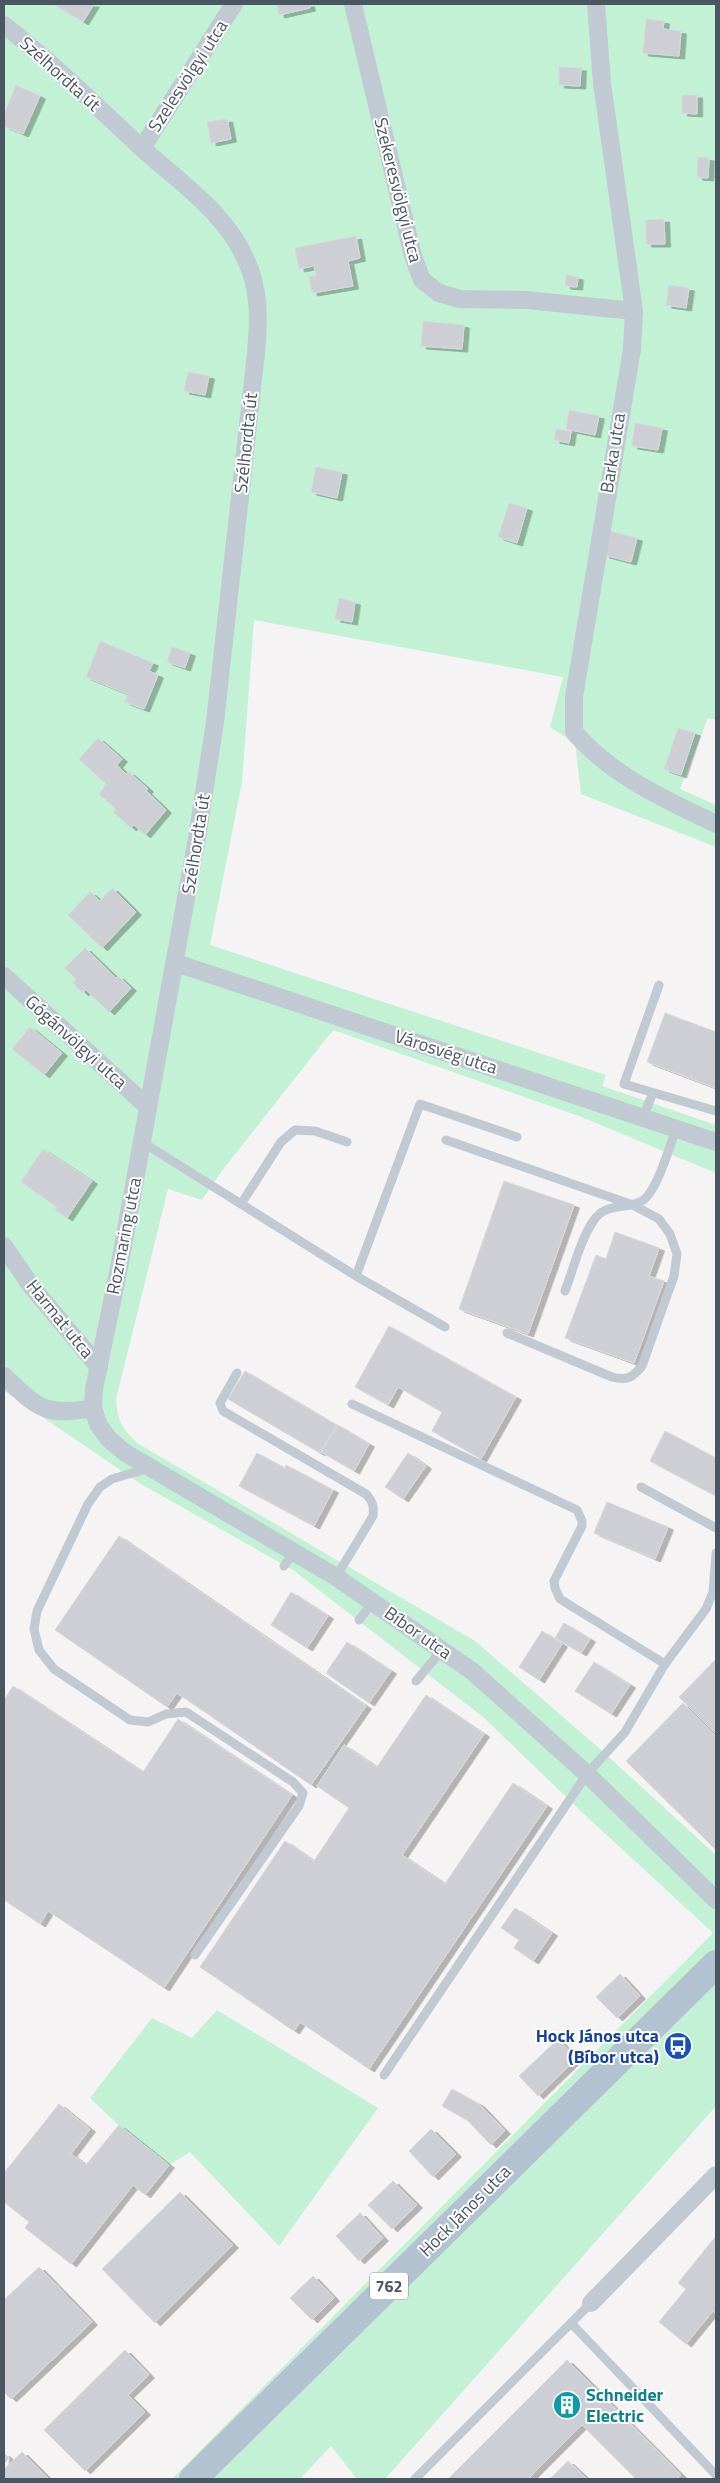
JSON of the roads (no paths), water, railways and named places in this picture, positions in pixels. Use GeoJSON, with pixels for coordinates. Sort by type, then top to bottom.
{"type":"FeatureCollection","features":[{"type":"Feature","properties":{"kind":"main road","name":"Hock János utca"},"geometry":{"type":"LineString","coordinates":[[193,2479],[716,1964]]}},
{"type":"Feature","properties":{"kind":"street","name":"Szelesvölgyi utca"},"geometry":{"type":"LineString","coordinates":[[142,148],[234,4]]}},
{"type":"Feature","properties":{"kind":"street","name":"Szekeresvölgyi utca"},"geometry":{"type":"LineString","coordinates":[[353,4],[413,256],[422,280],[439,293],[460,298],[526,300],[634,311]]}},
{"type":"Feature","properties":{"kind":"street","name":"Barka utca"},"geometry":{"type":"LineString","coordinates":[[596,4],[602,83],[634,311],[632,349],[574,697],[574,732],[588,747],[620,774],[716,824]]}},
{"type":"Feature","properties":{"kind":"street","name":"Szélhordta út"},"geometry":{"type":"LineString","coordinates":[[4,25],[45,57],[217,215],[246,258],[254,277],[258,298],[256,353],[215,722],[176,963]]}},
{"type":"Feature","properties":{"kind":"street","name":"Rozmaring utca"},"geometry":{"type":"LineString","coordinates":[[93,1408],[99,1367],[176,963]]}},
{"type":"Feature","properties":{"kind":"street","name":"Városvég utca"},"geometry":{"type":"LineString","coordinates":[[176,963],[716,1142]]}},
{"type":"Feature","properties":{"kind":"street","name":"Gógánvölgyi utca"},"geometry":{"type":"LineString","coordinates":[[4,976],[148,1107]]}},
{"type":"Feature","properties":{"kind":"street","name":"Harmat utca"},"geometry":{"type":"LineString","coordinates":[[4,1246],[31,1286],[99,1367]]}},
{"type":"Feature","properties":{"kind":"street"},"geometry":{"type":"LineString","coordinates":[[4,1376],[32,1402],[42,1408],[71,1412],[93,1408]]}},
{"type":"Feature","properties":{"kind":"street","name":"Bíbor utca"},"geometry":{"type":"LineString","coordinates":[[93,1408],[98,1424],[108,1438],[124,1452],[289,1559],[336,1577],[472,1671],[587,1774],[715,1897]]}},
{"type":"Feature","properties":{"kind":"street"},"geometry":{"type":"LineString","coordinates":[[591,2303],[716,2175]]}},
{"type":"Feature","properties":{"kind":"lane"},"geometry":{"type":"LineString","coordinates":[[659,984],[624,1084],[716,1111]]}},
{"type":"Feature","properties":{"kind":"lane"},"geometry":{"type":"LineString","coordinates":[[643,1117],[653,1093]]}},
{"type":"Feature","properties":{"kind":"lane"},"geometry":{"type":"LineString","coordinates":[[356,1276],[420,1104],[517,1137]]}},
{"type":"Feature","properties":{"kind":"lane"},"geometry":{"type":"LineString","coordinates":[[565,1291],[594,1219],[606,1208],[633,1205],[644,1200],[651,1191],[676,1129]]}},
{"type":"Feature","properties":{"kind":"lane"},"geometry":{"type":"LineString","coordinates":[[241,1204],[281,1142],[295,1130],[315,1131],[347,1142]]}},
{"type":"Feature","properties":{"kind":"lane"},"geometry":{"type":"LineString","coordinates":[[446,1140],[633,1205],[659,1220],[670,1234],[677,1254],[674,1276],[642,1366],[632,1378],[622,1380],[612,1377],[507,1333]]}},
{"type":"Feature","properties":{"kind":"lane"},"geometry":{"type":"LineString","coordinates":[[142,1142],[356,1276],[445,1327]]}},
{"type":"Feature","properties":{"kind":"lane"},"geometry":{"type":"LineString","coordinates":[[237,1373],[220,1402],[223,1411],[366,1494],[372,1501],[374,1507],[373,1516],[336,1577]]}},
{"type":"Feature","properties":{"kind":"lane"},"geometry":{"type":"LineString","coordinates":[[352,1404],[577,1510],[582,1526],[554,1581],[554,1588],[560,1599],[665,1664]]}},
{"type":"Feature","properties":{"kind":"lane"},"geometry":{"type":"LineString","coordinates":[[149,1468],[112,1479],[100,1487],[88,1504],[37,1611],[34,1629],[39,1650],[54,1669],[130,1720],[148,1722],[166,1714],[186,1712],[293,1782],[303,1793],[298,1806],[195,1955]]}},
{"type":"Feature","properties":{"kind":"lane"},"geometry":{"type":"LineString","coordinates":[[641,1487],[716,1528]]}},
{"type":"Feature","properties":{"kind":"lane"},"geometry":{"type":"LineString","coordinates":[[384,2075],[587,1774],[625,1732],[665,1664],[706,1609],[713,1592],[716,1554]]}},
{"type":"Feature","properties":{"kind":"lane"},"geometry":{"type":"LineString","coordinates":[[359,1620],[373,1602]]}},
{"type":"Feature","properties":{"kind":"lane"},"geometry":{"type":"LineString","coordinates":[[416,1681],[442,1650]]}},
{"type":"Feature","properties":{"kind":"lane"},"geometry":{"type":"LineString","coordinates":[[415,2479],[591,2303]]}},
{"type":"Feature","properties":{"kind":"lane"},"geometry":{"type":"LineString","coordinates":[[571,2323],[716,2475]]}},
{"type":"Feature","properties":{"kind":"place","name":"Hock János utca (Bíbor utca)"},"geometry":{"type":"Point","coordinates":[678,2046]}},
{"type":"Feature","properties":{"kind":"place","name":"Schneider Electric"},"geometry":{"type":"Point","coordinates":[567,2405]}}]}
